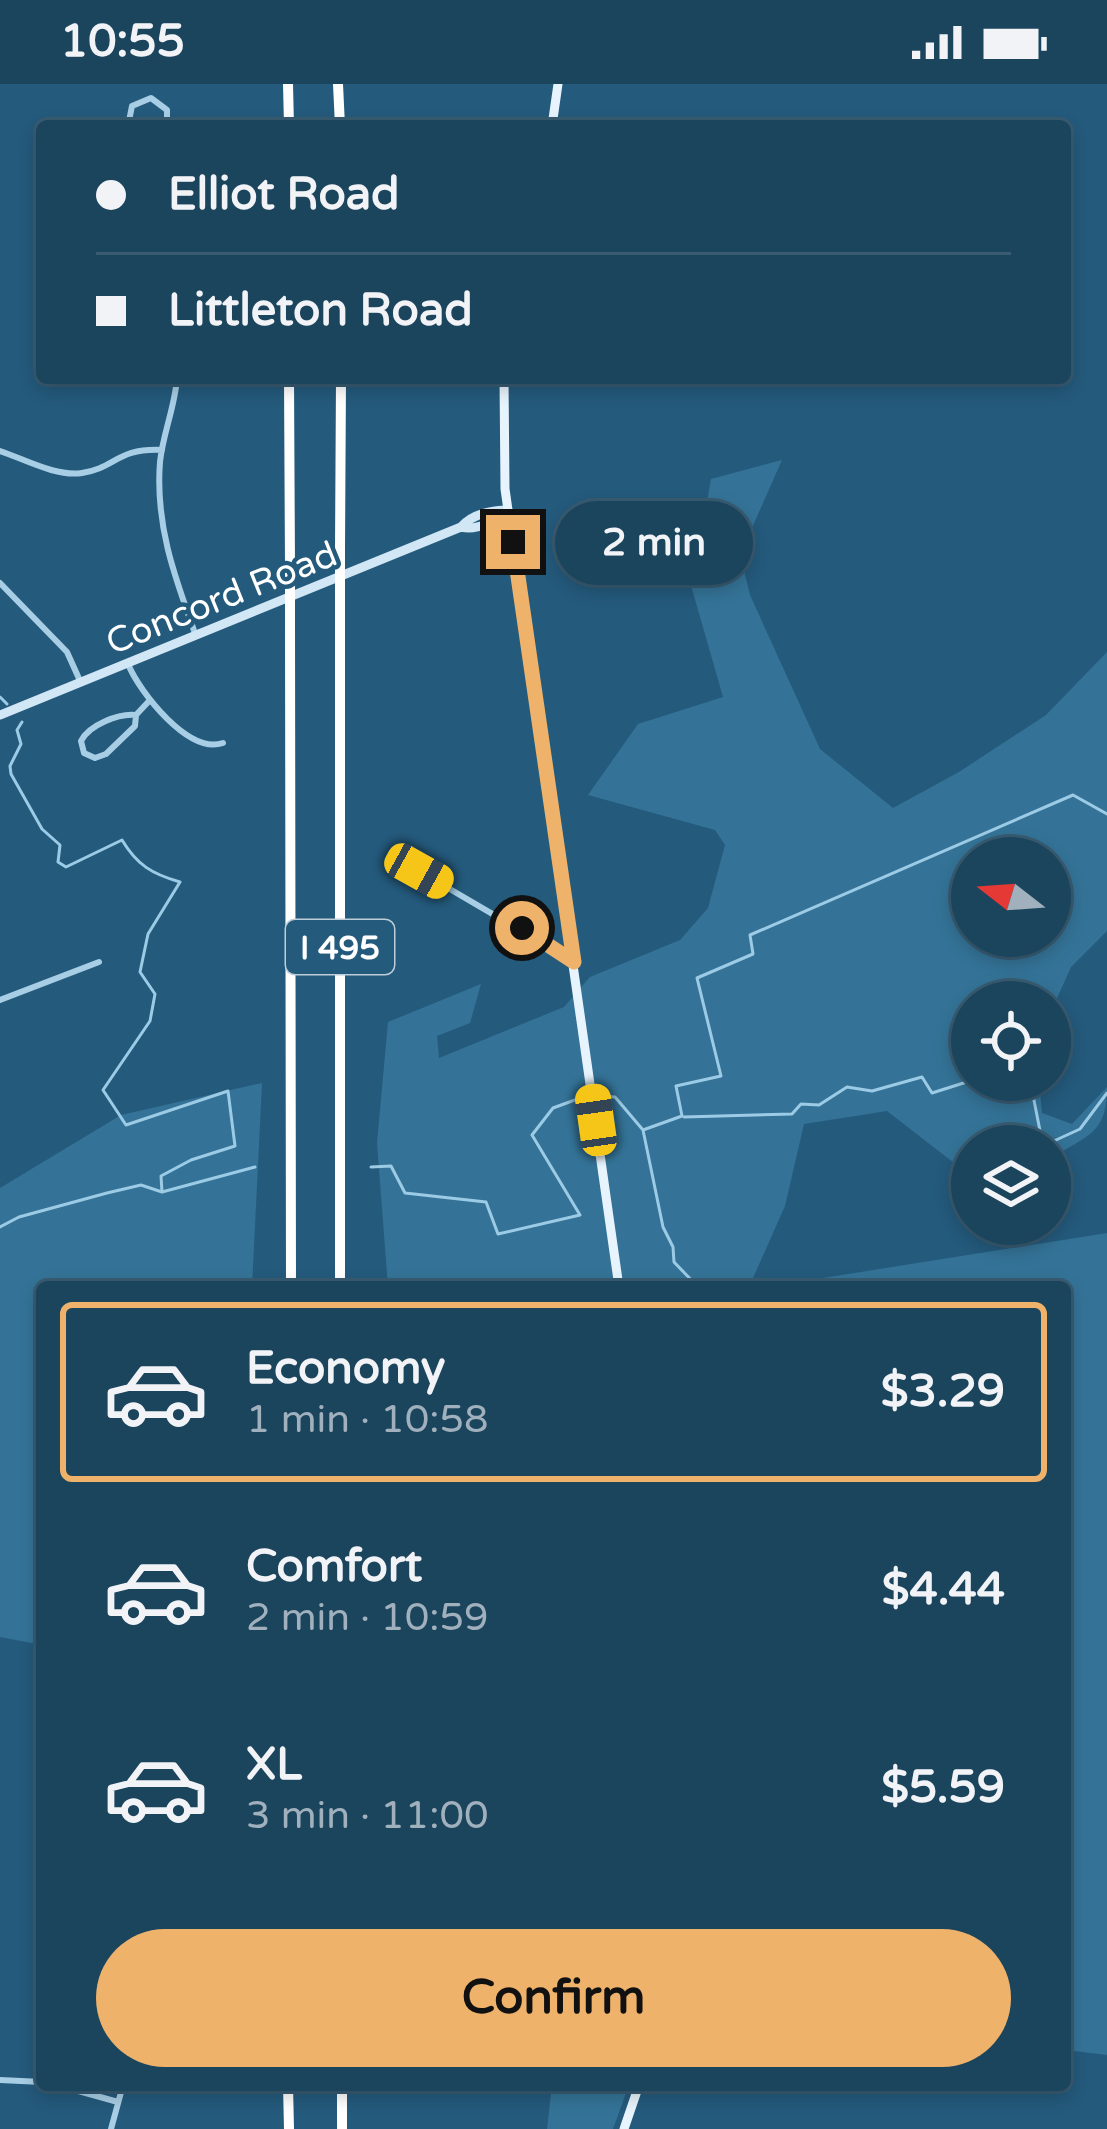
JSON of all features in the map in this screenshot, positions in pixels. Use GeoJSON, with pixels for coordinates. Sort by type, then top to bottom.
{"type":"FeatureCollection","features":[{"type":"Feature","properties":{"kind":"highway"},"geometry":{"type":"LineString","coordinates":[[288,84],[290,120]]}},
{"type":"Feature","properties":{"kind":"highway"},"geometry":{"type":"LineString","coordinates":[[338,84],[340,120]]}},
{"type":"Feature","properties":{"kind":"highway","name":"I 495"},"geometry":{"type":"LineString","coordinates":[[289,384],[291,1281]]}},
{"type":"Feature","properties":{"kind":"highway","name":"I 495"},"geometry":{"type":"LineString","coordinates":[[340,384],[340,1281]]}},
{"type":"Feature","properties":{"kind":"highway"},"geometry":{"type":"LineString","coordinates":[[288,2091],[289,2129]]}},
{"type":"Feature","properties":{"kind":"highway"},"geometry":{"type":"LineString","coordinates":[[342,2091],[342,2129]]}},
{"type":"Feature","properties":{"kind":"main road"},"geometry":{"type":"LineString","coordinates":[[553,120],[558,84]]}},
{"type":"Feature","properties":{"kind":"main road"},"geometry":{"type":"LineString","coordinates":[[504,384],[508,510],[618,1281]]}},
{"type":"Feature","properties":{"kind":"main road","name":"Concord Road"},"geometry":{"type":"LineString","coordinates":[[0,715],[461,527],[468,519],[495,509],[508,510]]}},
{"type":"Feature","properties":{"kind":"main road"},"geometry":{"type":"LineString","coordinates":[[624,2129],[637,2091]]}},
{"type":"Feature","properties":{"kind":"street"},"geometry":{"type":"LineString","coordinates":[[129,120],[132,106],[151,98],[166,110],[167,120]]}},
{"type":"Feature","properties":{"kind":"street"},"geometry":{"type":"LineString","coordinates":[[176,384],[162,450],[159,495],[163,538],[196,636]]}},
{"type":"Feature","properties":{"kind":"street"},"geometry":{"type":"LineString","coordinates":[[0,451],[76,474],[92,471],[126,452],[162,450]]}},
{"type":"Feature","properties":{"kind":"street"},"geometry":{"type":"LineString","coordinates":[[0,584],[67,652],[81,683]]}},
{"type":"Feature","properties":{"kind":"street"},"geometry":{"type":"LineString","coordinates":[[128,664],[150,700],[196,741],[209,746],[223,743]]}},
{"type":"Feature","properties":{"kind":"street"},"geometry":{"type":"LineString","coordinates":[[136,715],[88,730],[81,741],[84,753],[95,758],[106,754],[135,726],[136,715],[150,700]]}},
{"type":"Feature","properties":{"kind":"street"},"geometry":{"type":"LineString","coordinates":[[419,871],[574,962]]}},
{"type":"Feature","properties":{"kind":"street"},"geometry":{"type":"LineString","coordinates":[[0,1000],[98,962]]}},
{"type":"Feature","properties":{"kind":"street"},"geometry":{"type":"LineString","coordinates":[[0,2080],[36,2082]]}},
{"type":"Feature","properties":{"kind":"street"},"geometry":{"type":"LineString","coordinates":[[79,2091],[118,2102]]}},
{"type":"Feature","properties":{"kind":"street"},"geometry":{"type":"LineString","coordinates":[[111,2129],[121,2091]]}},
{"type":"Feature","properties":{"kind":"shaded area"},"geometry":{"type":"Polygon","coordinates":[[[782,460],[740,555],[750,595],[820,749],[893,808],[1046,715],[1107,652],[1107,931],[1071,967],[1065,981],[951,981],[951,1101],[1041,1101],[1042,1113],[1072,1124],[1107,1087],[1099,1125],[1071,1146],[1071,1125],[951,1125],[951,1161],[887,1111],[804,1124],[785,1206],[752,1281],[388,1281],[377,1143],[388,1022],[481,984],[470,1023],[437,1036],[439,1058],[564,1007],[590,977],[680,940],[708,908],[725,845],[715,830],[588,795],[638,724],[723,697],[692,589],[711,479],[782,460]]]}},
{"type":"Feature","properties":{"kind":"shaded area"},"geometry":{"type":"Polygon","coordinates":[[[262,1083],[252,1281],[36,1281],[36,1644],[0,1637],[0,1188],[121,1115],[262,1083]]]}},
{"type":"Feature","properties":{"kind":"shaded area"},"geometry":{"type":"Polygon","coordinates":[[[1107,1233],[1107,2055],[1071,2051],[1071,1281],[804,1281],[1031,1245],[1071,1245],[1071,1239],[1107,1233]]]}},
{"type":"Feature","properties":{"kind":"shaded area"},"geometry":{"type":"Polygon","coordinates":[[[551,2091],[627,2091],[613,2129],[547,2129],[551,2091]]]}},
{"type":"Feature","properties":{"kind":"waterway"},"geometry":{"type":"LineString","coordinates":[[0,697],[7,704]]}},
{"type":"Feature","properties":{"kind":"waterway"},"geometry":{"type":"LineString","coordinates":[[22,722],[11,774],[42,829],[60,845],[58,862],[66,867],[122,840],[146,867],[180,882],[148,934],[140,972],[155,994],[150,1021],[103,1090],[126,1125],[228,1091],[235,1146],[161,1176],[162,1192]]}},
{"type":"Feature","properties":{"kind":"waterway"},"geometry":{"type":"LineString","coordinates":[[599,1096],[615,1097],[643,1130],[682,1116],[676,1086],[721,1076],[697,978],[753,954],[750,935],[1073,795],[1107,814]]}},
{"type":"Feature","properties":{"kind":"waterway"},"geometry":{"type":"LineString","coordinates":[[684,1117],[792,1114],[801,1104],[819,1105],[847,1087],[872,1091],[922,1077],[932,1093],[951,1087]]}},
{"type":"Feature","properties":{"kind":"waterway"},"geometry":{"type":"LineString","coordinates":[[1034,1101],[1043,1146],[1080,1129],[1107,1093]]}},
{"type":"Feature","properties":{"kind":"waterway"},"geometry":{"type":"LineString","coordinates":[[371,1167],[391,1166],[405,1193],[486,1202],[498,1234],[580,1215],[532,1135],[553,1108],[583,1097]]}},
{"type":"Feature","properties":{"kind":"waterway"},"geometry":{"type":"LineString","coordinates":[[643,1130],[674,1262],[692,1281]]}},
{"type":"Feature","properties":{"kind":"waterway"},"geometry":{"type":"LineString","coordinates":[[0,1227],[19,1217],[141,1185],[162,1192],[255,1167]]}},
{"type":"Feature","properties":{"kind":"route"},"geometry":{"type":"LineString","coordinates":[[513,542],[574,962],[522,928]]}}]}
